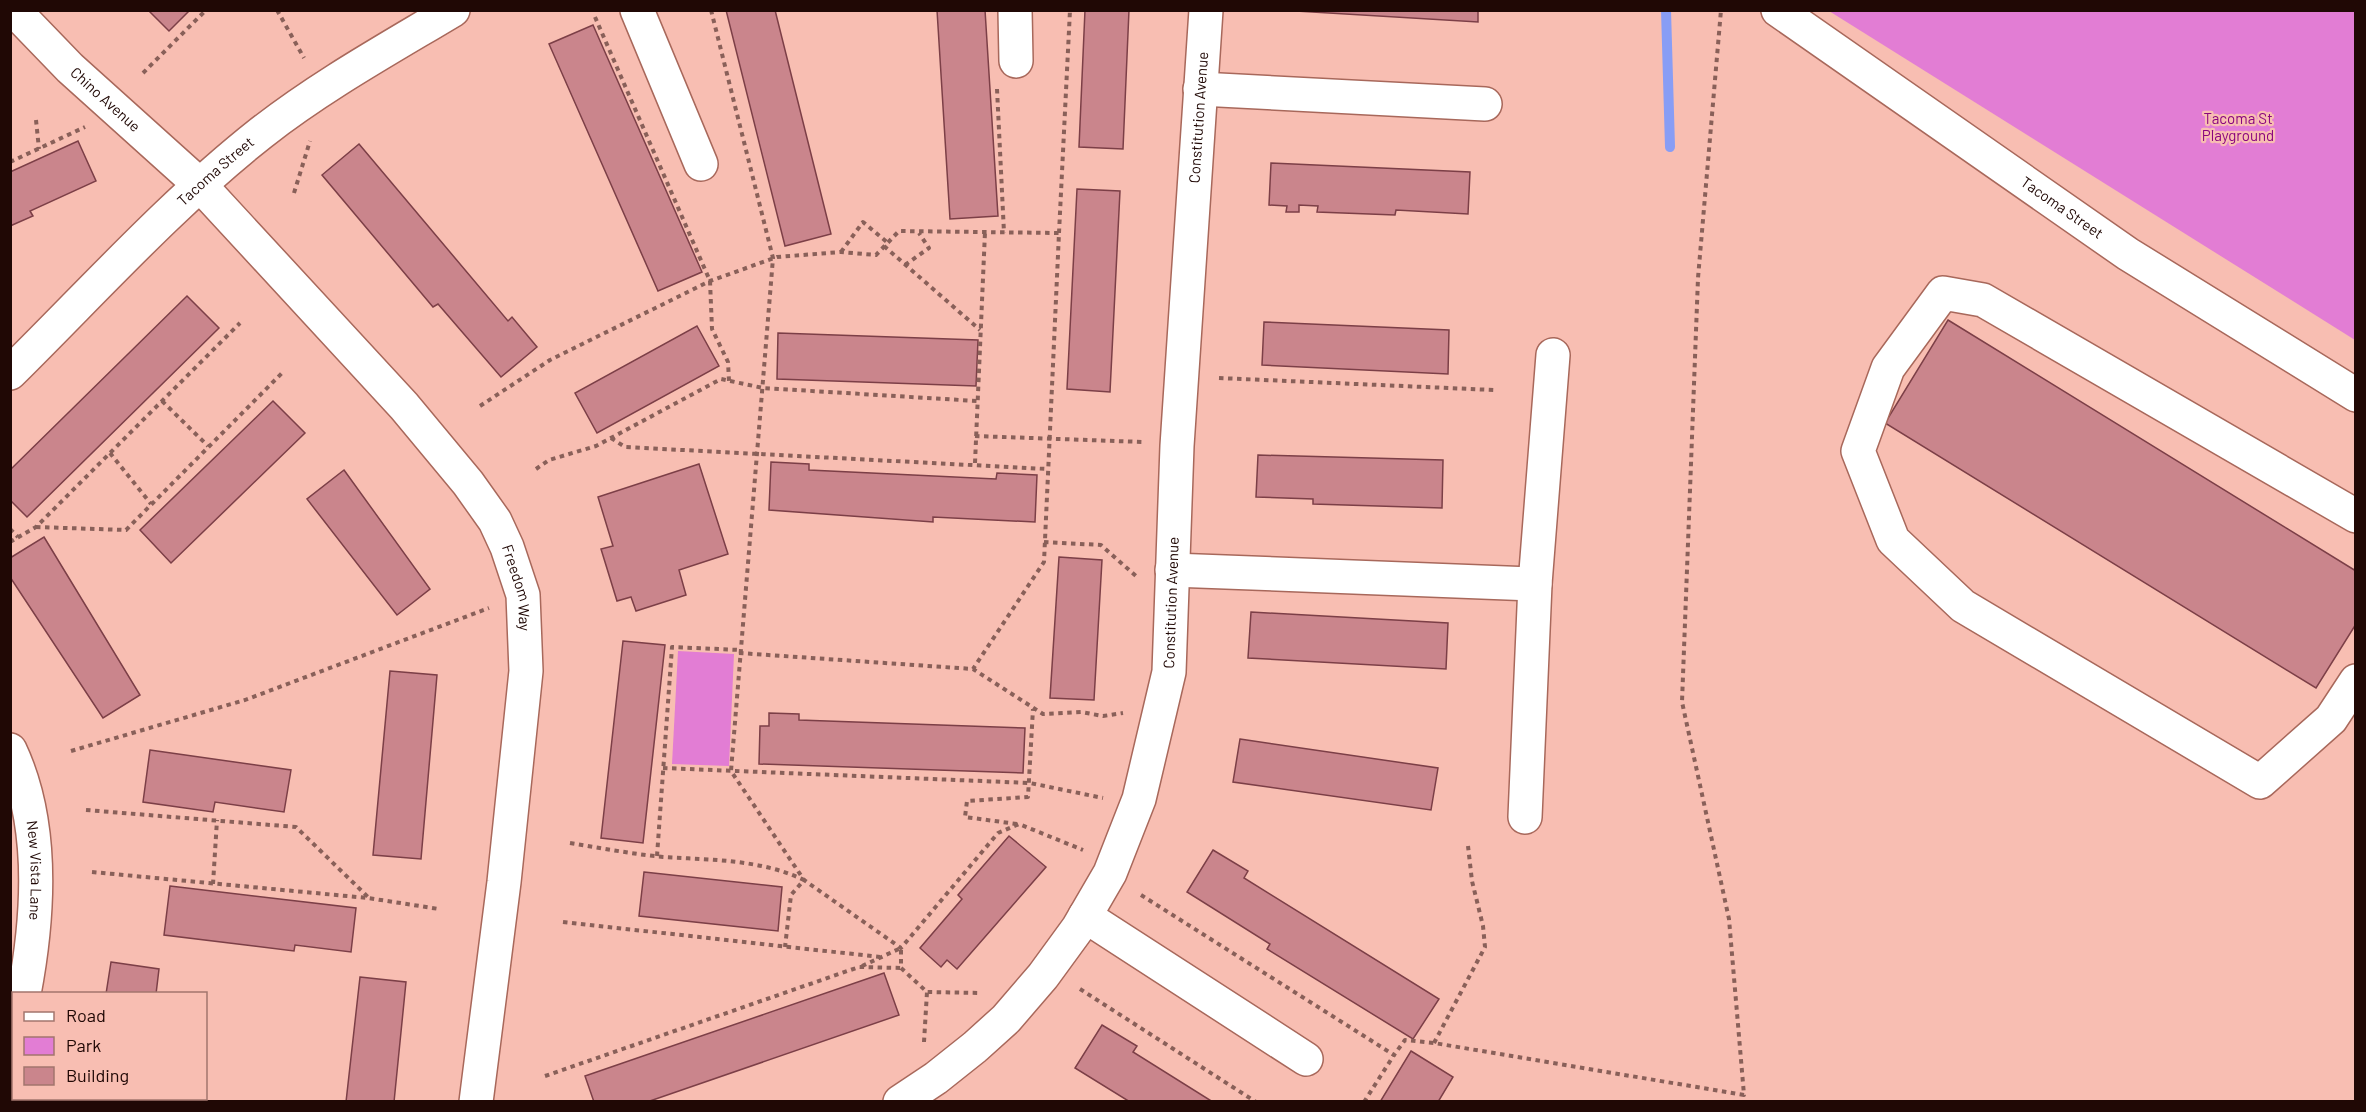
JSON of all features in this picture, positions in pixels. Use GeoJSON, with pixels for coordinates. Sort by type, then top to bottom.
{"type":"FeatureCollection","features":[{"type":"Feature","properties":{"kind":"street","name":"Chino Avenue"},"geometry":{"type":"LineString","coordinates":[[14,10],[70,68],[200,185]]}},
{"type":"Feature","properties":{"kind":"street","name":"Tacoma Street"},"geometry":{"type":"LineString","coordinates":[[10,373],[200,185],[261,133],[327,86],[453,10]]}},
{"type":"Feature","properties":{"kind":"street"},"geometry":{"type":"LineString","coordinates":[[637,10],[701,164]]}},
{"type":"Feature","properties":{"kind":"street"},"geometry":{"type":"LineString","coordinates":[[1015,10],[1016,61]]}},
{"type":"Feature","properties":{"kind":"street","name":"Constitution Avenue"},"geometry":{"type":"LineString","coordinates":[[900,1101],[936,1078],[1006,1019],[1043,975],[1084,916],[1110,873],[1139,799],[1169,672],[1177,446],[1206,10]]}},
{"type":"Feature","properties":{"kind":"street","name":"Tacoma Street"},"geometry":{"type":"LineString","coordinates":[[1778,10],[2128,254],[2355,395]]}},
{"type":"Feature","properties":{"kind":"street"},"geometry":{"type":"LineString","coordinates":[[1200,89],[1485,104]]}},
{"type":"Feature","properties":{"kind":"street","name":"Freedom Way"},"geometry":{"type":"LineString","coordinates":[[200,185],[404,406],[468,483],[495,521],[516,570],[523,595],[526,671],[504,882],[476,1101]]}},
{"type":"Feature","properties":{"kind":"street"},"geometry":{"type":"LineString","coordinates":[[2355,516],[1983,300],[1943,293],[1888,368],[1858,451],[1893,540],[1963,606],[2260,782],[2331,719],[2355,681]]}},
{"type":"Feature","properties":{"kind":"street"},"geometry":{"type":"LineString","coordinates":[[1525,817],[1534,584],[1553,355]]}},
{"type":"Feature","properties":{"kind":"street"},"geometry":{"type":"LineString","coordinates":[[1172,570],[1534,584]]}},
{"type":"Feature","properties":{"kind":"street","name":"New Vista Lane"},"geometry":{"type":"LineString","coordinates":[[10,750],[30,811],[36,881],[30,963],[24,992]]}},
{"type":"Feature","properties":{"kind":"street"},"geometry":{"type":"LineString","coordinates":[[1084,916],[1306,1059]]}},
{"type":"Feature","properties":{"kind":"path"},"geometry":{"type":"LineString","coordinates":[[143,73],[206,10]]}},
{"type":"Feature","properties":{"kind":"path"},"geometry":{"type":"LineString","coordinates":[[277,10],[304,57]]}},
{"type":"Feature","properties":{"kind":"path"},"geometry":{"type":"LineString","coordinates":[[711,10],[773,258],[730,771],[804,880]]}},
{"type":"Feature","properties":{"kind":"path"},"geometry":{"type":"LineString","coordinates":[[973,669],[1044,562],[1070,10]]}},
{"type":"Feature","properties":{"kind":"path"},"geometry":{"type":"LineString","coordinates":[[1721,10],[1698,278],[1682,702],[1729,919],[1744,1101]]}},
{"type":"Feature","properties":{"kind":"path"},"geometry":{"type":"LineString","coordinates":[[595,17],[710,281],[712,330],[728,362],[729,381]]}},
{"type":"Feature","properties":{"kind":"path"},"geometry":{"type":"LineString","coordinates":[[1004,232],[995,92],[1016,61]]}},
{"type":"Feature","properties":{"kind":"path"},"geometry":{"type":"LineString","coordinates":[[36,120],[39,149]]}},
{"type":"Feature","properties":{"kind":"path"},"geometry":{"type":"LineString","coordinates":[[10,162],[94,123]]}},
{"type":"Feature","properties":{"kind":"path"},"geometry":{"type":"LineString","coordinates":[[294,193],[311,138]]}},
{"type":"Feature","properties":{"kind":"path"},"geometry":{"type":"LineString","coordinates":[[841,252],[863,222],[905,265],[980,331]]}},
{"type":"Feature","properties":{"kind":"path"},"geometry":{"type":"LineString","coordinates":[[480,406],[550,360],[710,281],[773,258],[841,252],[876,255],[899,231],[1059,233]]}},
{"type":"Feature","properties":{"kind":"path"},"geometry":{"type":"LineString","coordinates":[[905,265],[929,248],[919,232]]}},
{"type":"Feature","properties":{"kind":"path"},"geometry":{"type":"LineString","coordinates":[[975,463],[985,232]]}},
{"type":"Feature","properties":{"kind":"path"},"geometry":{"type":"LineString","coordinates":[[10,542],[36,527],[240,323]]}},
{"type":"Feature","properties":{"kind":"path"},"geometry":{"type":"LineString","coordinates":[[36,527],[126,530],[283,372]]}},
{"type":"Feature","properties":{"kind":"path"},"geometry":{"type":"LineString","coordinates":[[1219,378],[1494,390]]}},
{"type":"Feature","properties":{"kind":"path"},"geometry":{"type":"LineString","coordinates":[[536,469],[549,460],[596,446],[721,379],[763,388],[977,401]]}},
{"type":"Feature","properties":{"kind":"path"},"geometry":{"type":"LineString","coordinates":[[162,401],[208,446]]}},
{"type":"Feature","properties":{"kind":"path"},"geometry":{"type":"LineString","coordinates":[[975,436],[1144,442]]}},
{"type":"Feature","properties":{"kind":"path"},"geometry":{"type":"LineString","coordinates":[[610,437],[625,447],[757,455],[975,463],[1047,469]]}},
{"type":"Feature","properties":{"kind":"path"},"geometry":{"type":"LineString","coordinates":[[110,453],[151,504]]}},
{"type":"Feature","properties":{"kind":"path"},"geometry":{"type":"LineString","coordinates":[[10,529],[18,537]]}},
{"type":"Feature","properties":{"kind":"path"},"geometry":{"type":"LineString","coordinates":[[1044,542],[1101,546],[1138,578]]}},
{"type":"Feature","properties":{"kind":"path"},"geometry":{"type":"LineString","coordinates":[[71,751],[245,700],[523,595]]}},
{"type":"Feature","properties":{"kind":"path"},"geometry":{"type":"LineString","coordinates":[[657,856],[672,647],[973,669],[1042,714],[1081,712],[1103,716],[1130,712]]}},
{"type":"Feature","properties":{"kind":"path"},"geometry":{"type":"LineString","coordinates":[[1033,708],[1028,797],[967,801],[965,817],[1019,824],[1087,852]]}},
{"type":"Feature","properties":{"kind":"path"},"geometry":{"type":"LineString","coordinates":[[663,768],[1030,783],[1107,799]]}},
{"type":"Feature","properties":{"kind":"path"},"geometry":{"type":"LineString","coordinates":[[86,810],[296,827],[368,898]]}},
{"type":"Feature","properties":{"kind":"path"},"geometry":{"type":"LineString","coordinates":[[213,884],[217,820]]}},
{"type":"Feature","properties":{"kind":"path"},"geometry":{"type":"LineString","coordinates":[[544,1076],[859,967],[901,948],[998,833],[1019,824]]}},
{"type":"Feature","properties":{"kind":"path"},"geometry":{"type":"LineString","coordinates":[[570,843],[657,856],[733,861],[784,870],[804,880],[901,948]]}},
{"type":"Feature","properties":{"kind":"path"},"geometry":{"type":"LineString","coordinates":[[1434,1043],[1485,947],[1483,926],[1472,881],[1468,846]]}},
{"type":"Feature","properties":{"kind":"path"},"geometry":{"type":"LineString","coordinates":[[92,872],[368,898],[439,909]]}},
{"type":"Feature","properties":{"kind":"path"},"geometry":{"type":"LineString","coordinates":[[784,947],[791,896],[804,880]]}},
{"type":"Feature","properties":{"kind":"path"},"geometry":{"type":"LineString","coordinates":[[1141,895],[1394,1055]]}},
{"type":"Feature","properties":{"kind":"path"},"geometry":{"type":"LineString","coordinates":[[563,922],[880,957]]}},
{"type":"Feature","properties":{"kind":"path"},"geometry":{"type":"LineString","coordinates":[[901,948],[901,968]]}},
{"type":"Feature","properties":{"kind":"path"},"geometry":{"type":"LineString","coordinates":[[859,967],[901,968],[927,992],[981,993]]}},
{"type":"Feature","properties":{"kind":"path"},"geometry":{"type":"LineString","coordinates":[[1080,989],[1256,1101]]}},
{"type":"Feature","properties":{"kind":"path"},"geometry":{"type":"LineString","coordinates":[[924,1043],[927,992]]}},
{"type":"Feature","properties":{"kind":"path"},"geometry":{"type":"LineString","coordinates":[[1364,1101],[1405,1041],[1434,1043],[1744,1095]]}},
{"type":"Feature","properties":{"kind":"green space","name":"Tacoma St Playground"},"geometry":{"type":"Polygon","coordinates":[[[1829,11],[2355,11],[2355,340],[1829,11]]]}},
{"type":"Feature","properties":{"kind":"green space"},"geometry":{"type":"Polygon","coordinates":[[[678,651],[734,654],[729,766],[672,764],[678,651]]]}},
{"type":"Feature","properties":{"kind":"building"},"geometry":{"type":"Polygon","coordinates":[[[148,10],[190,10],[169,31],[148,10]]]}},
{"type":"Feature","properties":{"kind":"building"},"geometry":{"type":"Polygon","coordinates":[[[726,10],[775,10],[831,234],[785,246],[726,10]]]}},
{"type":"Feature","properties":{"kind":"building"},"geometry":{"type":"Polygon","coordinates":[[[937,10],[985,10],[998,216],[950,219],[937,10]]]}},
{"type":"Feature","properties":{"kind":"building"},"geometry":{"type":"Polygon","coordinates":[[[1085,10],[1129,10],[1123,149],[1079,147],[1085,10]]]}},
{"type":"Feature","properties":{"kind":"building"},"geometry":{"type":"Polygon","coordinates":[[[1279,10],[1478,10],[1478,22],[1279,10]]]}},
{"type":"Feature","properties":{"kind":"building"},"geometry":{"type":"Polygon","coordinates":[[[593,25],[702,272],[658,291],[549,44],[593,25]]]}},
{"type":"Feature","properties":{"kind":"building"},"geometry":{"type":"Polygon","coordinates":[[[78,141],[96,181],[30,211],[33,216],[10,226],[10,172],[78,141]]]}},
{"type":"Feature","properties":{"kind":"building"},"geometry":{"type":"Polygon","coordinates":[[[359,144],[508,321],[512,317],[537,347],[501,377],[438,304],[433,307],[322,175],[359,144]]]}},
{"type":"Feature","properties":{"kind":"building"},"geometry":{"type":"Polygon","coordinates":[[[1271,163],[1470,172],[1468,214],[1396,210],[1395,215],[1317,212],[1318,206],[1299,205],[1299,212],[1286,212],[1287,206],[1269,205],[1271,163]]]}},
{"type":"Feature","properties":{"kind":"building"},"geometry":{"type":"Polygon","coordinates":[[[1077,189],[1120,191],[1110,392],[1067,389],[1077,189]]]}},
{"type":"Feature","properties":{"kind":"building"},"geometry":{"type":"Polygon","coordinates":[[[187,296],[219,328],[27,517],[10,500],[10,470],[187,296]]]}},
{"type":"Feature","properties":{"kind":"building"},"geometry":{"type":"Polygon","coordinates":[[[1948,320],[2356,571],[2356,624],[2316,688],[1885,423],[1948,320]]]}},
{"type":"Feature","properties":{"kind":"building"},"geometry":{"type":"Polygon","coordinates":[[[1264,322],[1449,330],[1448,374],[1262,365],[1264,322]]]}},
{"type":"Feature","properties":{"kind":"building"},"geometry":{"type":"Polygon","coordinates":[[[697,326],[719,366],[597,433],[575,393],[697,326]]]}},
{"type":"Feature","properties":{"kind":"building"},"geometry":{"type":"Polygon","coordinates":[[[778,333],[978,340],[976,386],[777,379],[778,333]]]}},
{"type":"Feature","properties":{"kind":"building"},"geometry":{"type":"Polygon","coordinates":[[[273,401],[305,433],[171,563],[140,530],[273,401]]]}},
{"type":"Feature","properties":{"kind":"building"},"geometry":{"type":"Polygon","coordinates":[[[1258,455],[1443,460],[1442,508],[1313,504],[1313,499],[1256,497],[1258,455]]]}},
{"type":"Feature","properties":{"kind":"building"},"geometry":{"type":"Polygon","coordinates":[[[771,462],[809,464],[809,470],[996,479],[997,473],[1037,475],[1035,522],[933,517],[933,522],[769,510],[771,462]]]}},
{"type":"Feature","properties":{"kind":"building"},"geometry":{"type":"Polygon","coordinates":[[[699,464],[728,554],[679,570],[686,595],[636,611],[631,597],[617,601],[601,549],[613,546],[598,497],[699,464]]]}},
{"type":"Feature","properties":{"kind":"building"},"geometry":{"type":"Polygon","coordinates":[[[344,470],[430,589],[397,615],[307,499],[344,470]]]}},
{"type":"Feature","properties":{"kind":"building"},"geometry":{"type":"Polygon","coordinates":[[[44,537],[140,695],[103,718],[10,577],[10,558],[44,537]]]}},
{"type":"Feature","properties":{"kind":"building"},"geometry":{"type":"Polygon","coordinates":[[[1059,557],[1102,560],[1094,700],[1050,698],[1059,557]]]}},
{"type":"Feature","properties":{"kind":"building"},"geometry":{"type":"Polygon","coordinates":[[[1251,612],[1448,623],[1446,669],[1248,658],[1251,612]]]}},
{"type":"Feature","properties":{"kind":"building"},"geometry":{"type":"Polygon","coordinates":[[[623,641],[665,645],[643,843],[601,838],[623,641]]]}},
{"type":"Feature","properties":{"kind":"building"},"geometry":{"type":"Polygon","coordinates":[[[390,671],[437,675],[421,859],[373,855],[390,671]]]}},
{"type":"Feature","properties":{"kind":"building"},"geometry":{"type":"Polygon","coordinates":[[[769,713],[799,714],[799,720],[1025,728],[1023,773],[759,764],[760,726],[769,726],[769,713]]]}},
{"type":"Feature","properties":{"kind":"building"},"geometry":{"type":"Polygon","coordinates":[[[1240,739],[1438,768],[1431,810],[1233,782],[1240,739]]]}},
{"type":"Feature","properties":{"kind":"building"},"geometry":{"type":"Polygon","coordinates":[[[150,750],[291,770],[284,812],[215,802],[213,812],[143,802],[150,750]]]}},
{"type":"Feature","properties":{"kind":"building"},"geometry":{"type":"Polygon","coordinates":[[[1009,836],[1046,867],[957,969],[947,960],[941,967],[920,948],[962,899],[958,895],[1009,836]]]}},
{"type":"Feature","properties":{"kind":"building"},"geometry":{"type":"Polygon","coordinates":[[[1213,850],[1248,871],[1244,878],[1439,999],[1413,1039],[1267,949],[1270,944],[1187,892],[1213,850]]]}},
{"type":"Feature","properties":{"kind":"building"},"geometry":{"type":"Polygon","coordinates":[[[644,872],[782,887],[778,931],[639,916],[644,872]]]}},
{"type":"Feature","properties":{"kind":"building"},"geometry":{"type":"Polygon","coordinates":[[[170,886],[356,908],[351,952],[295,945],[294,951],[164,935],[170,886]]]}},
{"type":"Feature","properties":{"kind":"building"},"geometry":{"type":"Polygon","coordinates":[[[111,962],[159,969],[156,992],[106,992],[111,962]]]}},
{"type":"Feature","properties":{"kind":"building"},"geometry":{"type":"Polygon","coordinates":[[[884,973],[899,1015],[647,1102],[594,1102],[585,1076],[884,973]]]}},
{"type":"Feature","properties":{"kind":"building"},"geometry":{"type":"Polygon","coordinates":[[[360,977],[406,982],[394,1102],[346,1102],[360,977]]]}},
{"type":"Feature","properties":{"kind":"building"},"geometry":{"type":"Polygon","coordinates":[[[1102,1025],[1137,1046],[1133,1052],[1213,1102],[1130,1102],[1075,1068],[1102,1025]]]}},
{"type":"Feature","properties":{"kind":"building"},"geometry":{"type":"Polygon","coordinates":[[[1411,1051],[1453,1077],[1438,1102],[1380,1102],[1411,1051]]]}},
{"type":"Feature","properties":{"kind":"building"},"geometry":{"type":"Polygon","coordinates":[[[92,1100],[140,1100],[140,1102],[91,1102],[92,1100]]]}},
{"type":"Feature","properties":{"kind":"waterway"},"geometry":{"type":"LineString","coordinates":[[1666,10],[1670,147]]}}]}
